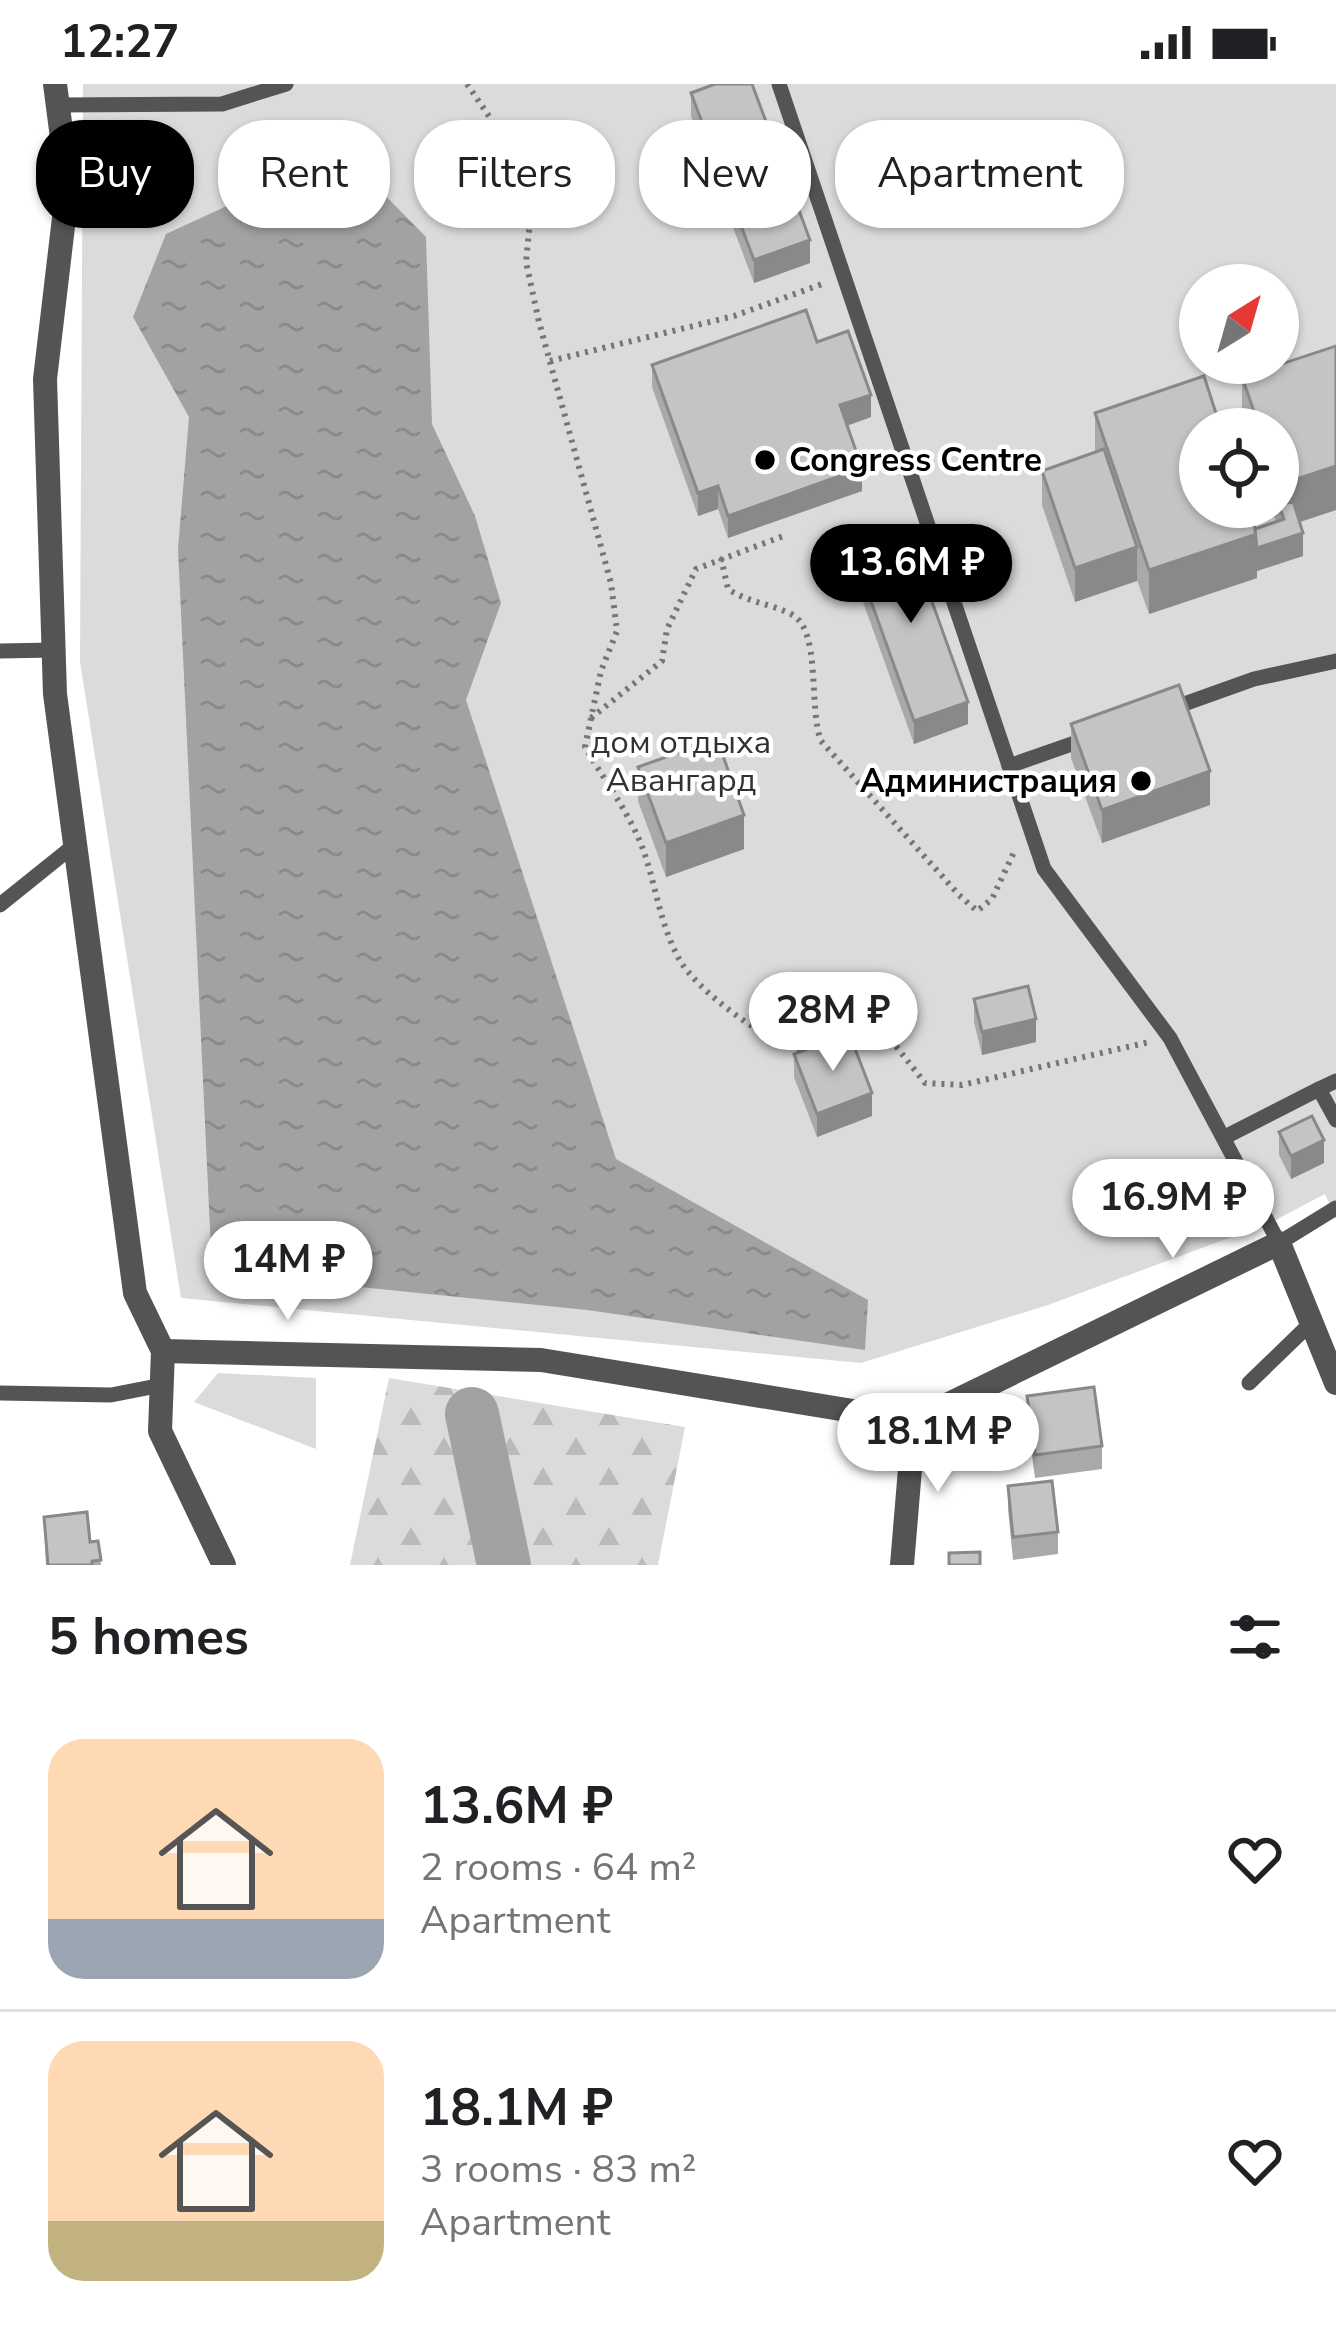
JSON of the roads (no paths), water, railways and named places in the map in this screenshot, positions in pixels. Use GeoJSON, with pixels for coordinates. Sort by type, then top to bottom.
{"type":"FeatureCollection","features":[{"type":"Feature","properties":{"kind":"street"},"geometry":{"type":"LineString","coordinates":[[57,95],[68,184],[46,379],[54,650],[72,847],[136,1292],[163,1351],[160,1430],[224,1565]]}},
{"type":"Feature","properties":{"kind":"street"},"geometry":{"type":"LineString","coordinates":[[163,1351],[541,1360],[914,1421],[1279,1243],[1336,1382]]}},
{"type":"Feature","properties":{"kind":"street"},"geometry":{"type":"LineString","coordinates":[[902,1565],[914,1421]]}},
{"type":"Feature","properties":{"kind":"lane"},"geometry":{"type":"LineString","coordinates":[[57,95],[222,104],[286,84]]}},
{"type":"Feature","properties":{"kind":"lane"},"geometry":{"type":"LineString","coordinates":[[779,84],[1044,869],[1170,1038],[1279,1243],[1336,1208]]}},
{"type":"Feature","properties":{"kind":"lane"},"geometry":{"type":"LineString","coordinates":[[0,651],[54,650]]}},
{"type":"Feature","properties":{"kind":"lane"},"geometry":{"type":"LineString","coordinates":[[1143,719],[1254,679],[1336,662]]}},
{"type":"Feature","properties":{"kind":"lane"},"geometry":{"type":"LineString","coordinates":[[1009,766],[1098,735]]}},
{"type":"Feature","properties":{"kind":"lane"},"geometry":{"type":"LineString","coordinates":[[0,904],[72,847]]}},
{"type":"Feature","properties":{"kind":"lane"},"geometry":{"type":"LineString","coordinates":[[1225,1137],[1336,1081]]}},
{"type":"Feature","properties":{"kind":"lane"},"geometry":{"type":"LineString","coordinates":[[1319,1089],[1336,1120]]}},
{"type":"Feature","properties":{"kind":"lane"},"geometry":{"type":"LineString","coordinates":[[1249,1383],[1311,1323]]}},
{"type":"Feature","properties":{"kind":"lane"},"geometry":{"type":"LineString","coordinates":[[0,1393],[111,1395],[162,1384]]}},
{"type":"Feature","properties":{"kind":"water"},"geometry":{"type":"Polygon","coordinates":[[[390,200],[426,237],[432,424],[475,516],[501,603],[466,700],[616,1159],[868,1300],[865,1350],[587,1310],[212,1272],[178,549],[189,417],[133,317],[166,234],[194,228],[194,221],[218,210],[218,228],[390,228],[390,200]]]}},
{"type":"Feature","properties":{"kind":"waterway"},"geometry":{"type":"LineString","coordinates":[[472,1414],[504,1565]]}},
{"type":"Feature","properties":{"kind":"place","name":"Congress Centre"},"geometry":{"type":"Point","coordinates":[765,460]}},
{"type":"Feature","properties":{"kind":"place","name":"Администрация"},"geometry":{"type":"Point","coordinates":[1141,781]}},
{"type":"Feature","properties":{"kind":"park label","name":"дом отдыха Авангард"},"geometry":{"type":"Point","coordinates":[681,761]}}]}
